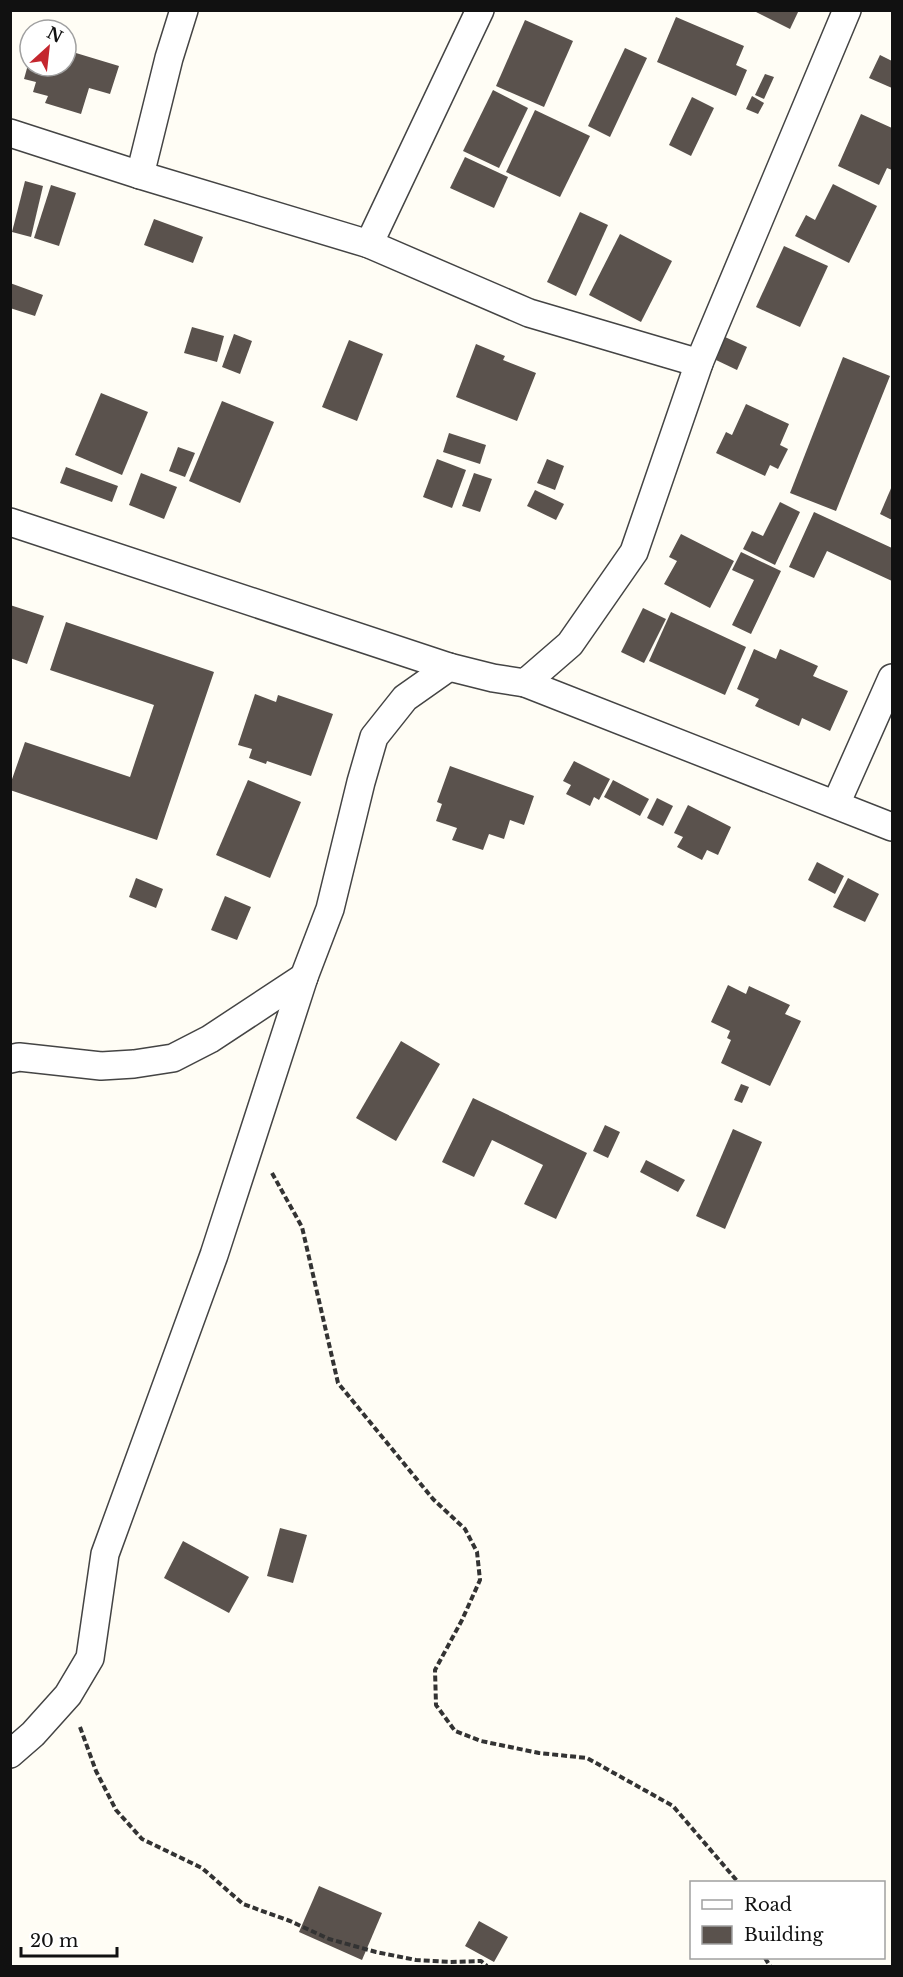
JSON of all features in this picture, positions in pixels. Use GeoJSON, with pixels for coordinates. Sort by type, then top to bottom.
{"type":"FeatureCollection","features":[{"type":"Feature","properties":{"kind":"street"},"geometry":{"type":"LineString","coordinates":[[140,175],[169,58],[184,10]]}},
{"type":"Feature","properties":{"kind":"street"},"geometry":{"type":"LineString","coordinates":[[369,244],[480,10]]}},
{"type":"Feature","properties":{"kind":"street"},"geometry":{"type":"LineString","coordinates":[[525,682],[570,644],[634,552],[699,363],[847,10]]}},
{"type":"Feature","properties":{"kind":"street"},"geometry":{"type":"LineString","coordinates":[[10,133],[369,244],[529,313],[699,363]]}},
{"type":"Feature","properties":{"kind":"street"},"geometry":{"type":"LineString","coordinates":[[10,522],[449,667],[493,678],[525,682],[892,827]]}},
{"type":"Feature","properties":{"kind":"street"},"geometry":{"type":"LineString","coordinates":[[10,1754],[33,1734],[68,1695],[90,1658],[105,1554],[214,1255],[304,977],[330,909],[374,737],[405,698],[449,667]]}},
{"type":"Feature","properties":{"kind":"street"},"geometry":{"type":"LineString","coordinates":[[836,804],[892,678]]}},
{"type":"Feature","properties":{"kind":"street"},"geometry":{"type":"LineString","coordinates":[[10,1059],[20,1057],[101,1066],[173,1058],[210,1039],[304,977]]}},
{"type":"Feature","properties":{"kind":"path"},"geometry":{"type":"LineString","coordinates":[[256,1128],[266,1161],[302,1227],[338,1383],[433,1499],[465,1529],[477,1552],[480,1580],[435,1670],[436,1705],[455,1731],[481,1741],[539,1753],[587,1758],[673,1806],[737,1881]]}},
{"type":"Feature","properties":{"kind":"path"},"geometry":{"type":"LineString","coordinates":[[68,1695],[96,1771],[116,1810],[142,1839],[202,1868],[243,1904],[290,1921],[329,1939],[416,1960],[481,1961],[487,1966]]}},
{"type":"Feature","properties":{"kind":"building"},"geometry":{"type":"Polygon","coordinates":[[[752,10],[799,10],[790,29],[752,10]]]}},
{"type":"Feature","properties":{"kind":"building"},"geometry":{"type":"Polygon","coordinates":[[[676,17],[744,46],[736,65],[747,70],[736,96],[657,62],[676,17]]]}},
{"type":"Feature","properties":{"kind":"building"},"geometry":{"type":"Polygon","coordinates":[[[525,20],[573,41],[544,107],[496,86],[525,20]]]}},
{"type":"Feature","properties":{"kind":"building"},"geometry":{"type":"Polygon","coordinates":[[[625,48],[647,58],[610,137],[588,126],[625,48]]]}},
{"type":"Feature","properties":{"kind":"building"},"geometry":{"type":"Polygon","coordinates":[[[78,54],[119,66],[110,94],[89,88],[81,114],[45,103],[48,96],[33,92],[36,82],[24,79],[78,78],[78,54]]]}},
{"type":"Feature","properties":{"kind":"building"},"geometry":{"type":"Polygon","coordinates":[[[880,55],[892,61],[892,88],[869,78],[880,55]]]}},
{"type":"Feature","properties":{"kind":"building"},"geometry":{"type":"Polygon","coordinates":[[[765,74],[774,77],[764,99],[755,95],[765,74]]]}},
{"type":"Feature","properties":{"kind":"building"},"geometry":{"type":"Polygon","coordinates":[[[493,90],[528,108],[499,168],[463,151],[493,90]]]}},
{"type":"Feature","properties":{"kind":"building"},"geometry":{"type":"Polygon","coordinates":[[[752,96],[764,103],[758,114],[746,109],[752,96]]]}},
{"type":"Feature","properties":{"kind":"building"},"geometry":{"type":"Polygon","coordinates":[[[692,97],[714,108],[691,156],[669,145],[692,97]]]}},
{"type":"Feature","properties":{"kind":"building"},"geometry":{"type":"Polygon","coordinates":[[[535,110],[590,136],[560,197],[506,172],[535,110]]]}},
{"type":"Feature","properties":{"kind":"building"},"geometry":{"type":"Polygon","coordinates":[[[861,114],[892,128],[892,170],[887,168],[879,185],[838,166],[861,114]]]}},
{"type":"Feature","properties":{"kind":"building"},"geometry":{"type":"Polygon","coordinates":[[[465,157],[508,177],[494,208],[450,188],[465,157]]]}},
{"type":"Feature","properties":{"kind":"building"},"geometry":{"type":"Polygon","coordinates":[[[25,181],[43,186],[31,237],[12,232],[25,181]]]}},
{"type":"Feature","properties":{"kind":"building"},"geometry":{"type":"Polygon","coordinates":[[[833,184],[877,206],[849,263],[795,236],[806,215],[815,220],[833,184]]]}},
{"type":"Feature","properties":{"kind":"building"},"geometry":{"type":"Polygon","coordinates":[[[51,185],[76,193],[59,246],[34,238],[51,185]]]}},
{"type":"Feature","properties":{"kind":"building"},"geometry":{"type":"Polygon","coordinates":[[[580,212],[608,225],[576,296],[547,282],[580,212]]]}},
{"type":"Feature","properties":{"kind":"building"},"geometry":{"type":"Polygon","coordinates":[[[154,219],[203,237],[193,263],[144,245],[154,219]]]}},
{"type":"Feature","properties":{"kind":"building"},"geometry":{"type":"Polygon","coordinates":[[[620,234],[672,261],[641,322],[589,295],[620,234]]]}},
{"type":"Feature","properties":{"kind":"building"},"geometry":{"type":"Polygon","coordinates":[[[784,246],[828,266],[800,327],[756,307],[784,246]]]}},
{"type":"Feature","properties":{"kind":"building"},"geometry":{"type":"Polygon","coordinates":[[[10,283],[43,295],[35,316],[10,308],[10,283]]]}},
{"type":"Feature","properties":{"kind":"building"},"geometry":{"type":"Polygon","coordinates":[[[192,327],[224,336],[217,362],[184,353],[192,327]]]}},
{"type":"Feature","properties":{"kind":"building"},"geometry":{"type":"Polygon","coordinates":[[[234,334],[252,341],[240,374],[222,367],[234,334]]]}},
{"type":"Feature","properties":{"kind":"building"},"geometry":{"type":"Polygon","coordinates":[[[725,337],[747,347],[737,370],[716,360],[725,337]]]}},
{"type":"Feature","properties":{"kind":"building"},"geometry":{"type":"Polygon","coordinates":[[[349,340],[383,354],[357,421],[322,407],[349,340]]]}},
{"type":"Feature","properties":{"kind":"building"},"geometry":{"type":"Polygon","coordinates":[[[476,344],[505,356],[503,360],[536,373],[517,421],[456,397],[476,344]]]}},
{"type":"Feature","properties":{"kind":"building"},"geometry":{"type":"Polygon","coordinates":[[[843,357],[890,376],[836,511],[790,493],[843,357]]]}},
{"type":"Feature","properties":{"kind":"building"},"geometry":{"type":"Polygon","coordinates":[[[101,393],[148,412],[122,475],[75,455],[101,393]]]}},
{"type":"Feature","properties":{"kind":"building"},"geometry":{"type":"Polygon","coordinates":[[[222,401],[274,422],[240,503],[189,481],[222,401]]]}},
{"type":"Feature","properties":{"kind":"building"},"geometry":{"type":"Polygon","coordinates":[[[746,404],[789,424],[780,445],[788,449],[778,469],[770,465],[765,476],[716,453],[726,432],[732,435],[746,404]]]}},
{"type":"Feature","properties":{"kind":"building"},"geometry":{"type":"Polygon","coordinates":[[[449,433],[486,445],[480,464],[443,452],[449,433]]]}},
{"type":"Feature","properties":{"kind":"building"},"geometry":{"type":"Polygon","coordinates":[[[178,447],[195,453],[185,477],[169,471],[178,447]]]}},
{"type":"Feature","properties":{"kind":"building"},"geometry":{"type":"Polygon","coordinates":[[[437,459],[466,470],[452,508],[423,497],[437,459]]]}},
{"type":"Feature","properties":{"kind":"building"},"geometry":{"type":"Polygon","coordinates":[[[547,459],[564,466],[555,490],[537,483],[547,459]]]}},
{"type":"Feature","properties":{"kind":"building"},"geometry":{"type":"Polygon","coordinates":[[[66,467],[118,486],[112,502],[60,483],[66,467]]]}},
{"type":"Feature","properties":{"kind":"building"},"geometry":{"type":"Polygon","coordinates":[[[141,473],[177,487],[164,519],[129,505],[141,473]]]}},
{"type":"Feature","properties":{"kind":"building"},"geometry":{"type":"Polygon","coordinates":[[[474,473],[492,479],[480,512],[462,506],[474,473]]]}},
{"type":"Feature","properties":{"kind":"building"},"geometry":{"type":"Polygon","coordinates":[[[892,486],[892,520],[880,514],[892,486]]]}},
{"type":"Feature","properties":{"kind":"building"},"geometry":{"type":"Polygon","coordinates":[[[535,490],[564,504],[556,520],[527,506],[535,490]]]}},
{"type":"Feature","properties":{"kind":"building"},"geometry":{"type":"Polygon","coordinates":[[[780,502],[800,512],[775,565],[743,549],[752,531],[763,536],[780,502]]]}},
{"type":"Feature","properties":{"kind":"building"},"geometry":{"type":"Polygon","coordinates":[[[814,512],[892,548],[892,581],[827,551],[814,578],[789,567],[814,512]]]}},
{"type":"Feature","properties":{"kind":"building"},"geometry":{"type":"Polygon","coordinates":[[[681,534],[734,561],[710,608],[664,584],[677,561],[669,557],[681,534]]]}},
{"type":"Feature","properties":{"kind":"building"},"geometry":{"type":"Polygon","coordinates":[[[741,552],[781,571],[751,634],[732,625],[754,580],[732,570],[741,552]]]}},
{"type":"Feature","properties":{"kind":"building"},"geometry":{"type":"Polygon","coordinates":[[[10,605],[44,616],[27,664],[10,658],[10,605]]]}},
{"type":"Feature","properties":{"kind":"building"},"geometry":{"type":"Polygon","coordinates":[[[643,608],[666,619],[644,663],[621,652],[643,608]]]}},
{"type":"Feature","properties":{"kind":"building"},"geometry":{"type":"Polygon","coordinates":[[[671,612],[746,647],[725,695],[649,661],[671,612]]]}},
{"type":"Feature","properties":{"kind":"building"},"geometry":{"type":"Polygon","coordinates":[[[66,622],[214,672],[157,840],[10,790],[25,742],[130,777],[154,705],[50,670],[66,622]]]}},
{"type":"Feature","properties":{"kind":"building"},"geometry":{"type":"Polygon","coordinates":[[[754,649],[776,659],[780,649],[818,666],[813,676],[848,691],[830,731],[802,718],[799,726],[755,706],[759,699],[737,689],[754,649]]]}},
{"type":"Feature","properties":{"kind":"building"},"geometry":{"type":"Polygon","coordinates":[[[255,694],[276,702],[278,695],[333,714],[311,776],[267,761],[266,764],[249,758],[252,749],[238,745],[255,694]]]}},
{"type":"Feature","properties":{"kind":"building"},"geometry":{"type":"Polygon","coordinates":[[[574,761],[610,779],[599,800],[594,797],[590,806],[566,794],[571,785],[563,781],[574,761]]]}},
{"type":"Feature","properties":{"kind":"building"},"geometry":{"type":"Polygon","coordinates":[[[450,766],[534,796],[524,825],[510,820],[504,839],[489,834],[483,850],[452,840],[457,828],[436,821],[442,804],[437,802],[450,766]]]}},
{"type":"Feature","properties":{"kind":"building"},"geometry":{"type":"Polygon","coordinates":[[[248,780],[301,802],[270,878],[216,855],[248,780]]]}},
{"type":"Feature","properties":{"kind":"building"},"geometry":{"type":"Polygon","coordinates":[[[613,780],[649,799],[640,816],[604,797],[613,780]]]}},
{"type":"Feature","properties":{"kind":"building"},"geometry":{"type":"Polygon","coordinates":[[[657,798],[673,806],[663,826],[647,818],[657,798]]]}},
{"type":"Feature","properties":{"kind":"building"},"geometry":{"type":"Polygon","coordinates":[[[688,805],[731,827],[718,855],[707,850],[702,860],[677,847],[683,837],[674,833],[688,805]]]}},
{"type":"Feature","properties":{"kind":"building"},"geometry":{"type":"Polygon","coordinates":[[[817,862],[844,876],[835,894],[808,880],[817,862]]]}},
{"type":"Feature","properties":{"kind":"building"},"geometry":{"type":"Polygon","coordinates":[[[136,878],[163,889],[156,908],[129,897],[136,878]]]}},
{"type":"Feature","properties":{"kind":"building"},"geometry":{"type":"Polygon","coordinates":[[[848,878],[879,894],[865,922],[833,907],[848,878]]]}},
{"type":"Feature","properties":{"kind":"building"},"geometry":{"type":"Polygon","coordinates":[[[225,896],[251,907],[237,940],[211,930],[225,896]]]}},
{"type":"Feature","properties":{"kind":"building"},"geometry":{"type":"Polygon","coordinates":[[[728,985],[746,994],[749,986],[790,1005],[785,1014],[801,1021],[770,1086],[721,1063],[731,1040],[727,1038],[730,1031],[711,1022],[728,985]]]}},
{"type":"Feature","properties":{"kind":"building"},"geometry":{"type":"Polygon","coordinates":[[[401,1041],[440,1064],[396,1141],[356,1118],[401,1041]]]}},
{"type":"Feature","properties":{"kind":"building"},"geometry":{"type":"Polygon","coordinates":[[[741,1084],[749,1087],[742,1103],[734,1100],[741,1084]]]}},
{"type":"Feature","properties":{"kind":"building"},"geometry":{"type":"Polygon","coordinates":[[[473,1098],[587,1153],[556,1219],[524,1204],[543,1165],[492,1140],[474,1177],[442,1162],[473,1098]]]}},
{"type":"Feature","properties":{"kind":"building"},"geometry":{"type":"Polygon","coordinates":[[[605,1125],[620,1132],[608,1158],[593,1151],[605,1125]]]}},
{"type":"Feature","properties":{"kind":"building"},"geometry":{"type":"Polygon","coordinates":[[[733,1129],[762,1142],[725,1229],[696,1216],[733,1129]]]}},
{"type":"Feature","properties":{"kind":"building"},"geometry":{"type":"Polygon","coordinates":[[[646,1160],[685,1180],[678,1192],[640,1172],[646,1160]]]}},
{"type":"Feature","properties":{"kind":"building"},"geometry":{"type":"Polygon","coordinates":[[[280,1528],[307,1535],[293,1583],[267,1576],[280,1528]]]}},
{"type":"Feature","properties":{"kind":"building"},"geometry":{"type":"Polygon","coordinates":[[[183,1541],[249,1577],[229,1613],[164,1578],[183,1541]]]}},
{"type":"Feature","properties":{"kind":"building"},"geometry":{"type":"Polygon","coordinates":[[[319,1886],[382,1913],[362,1960],[299,1932],[319,1886]]]}},
{"type":"Feature","properties":{"kind":"building"},"geometry":{"type":"Polygon","coordinates":[[[479,1921],[508,1937],[494,1962],[465,1946],[479,1921]]]}}]}
